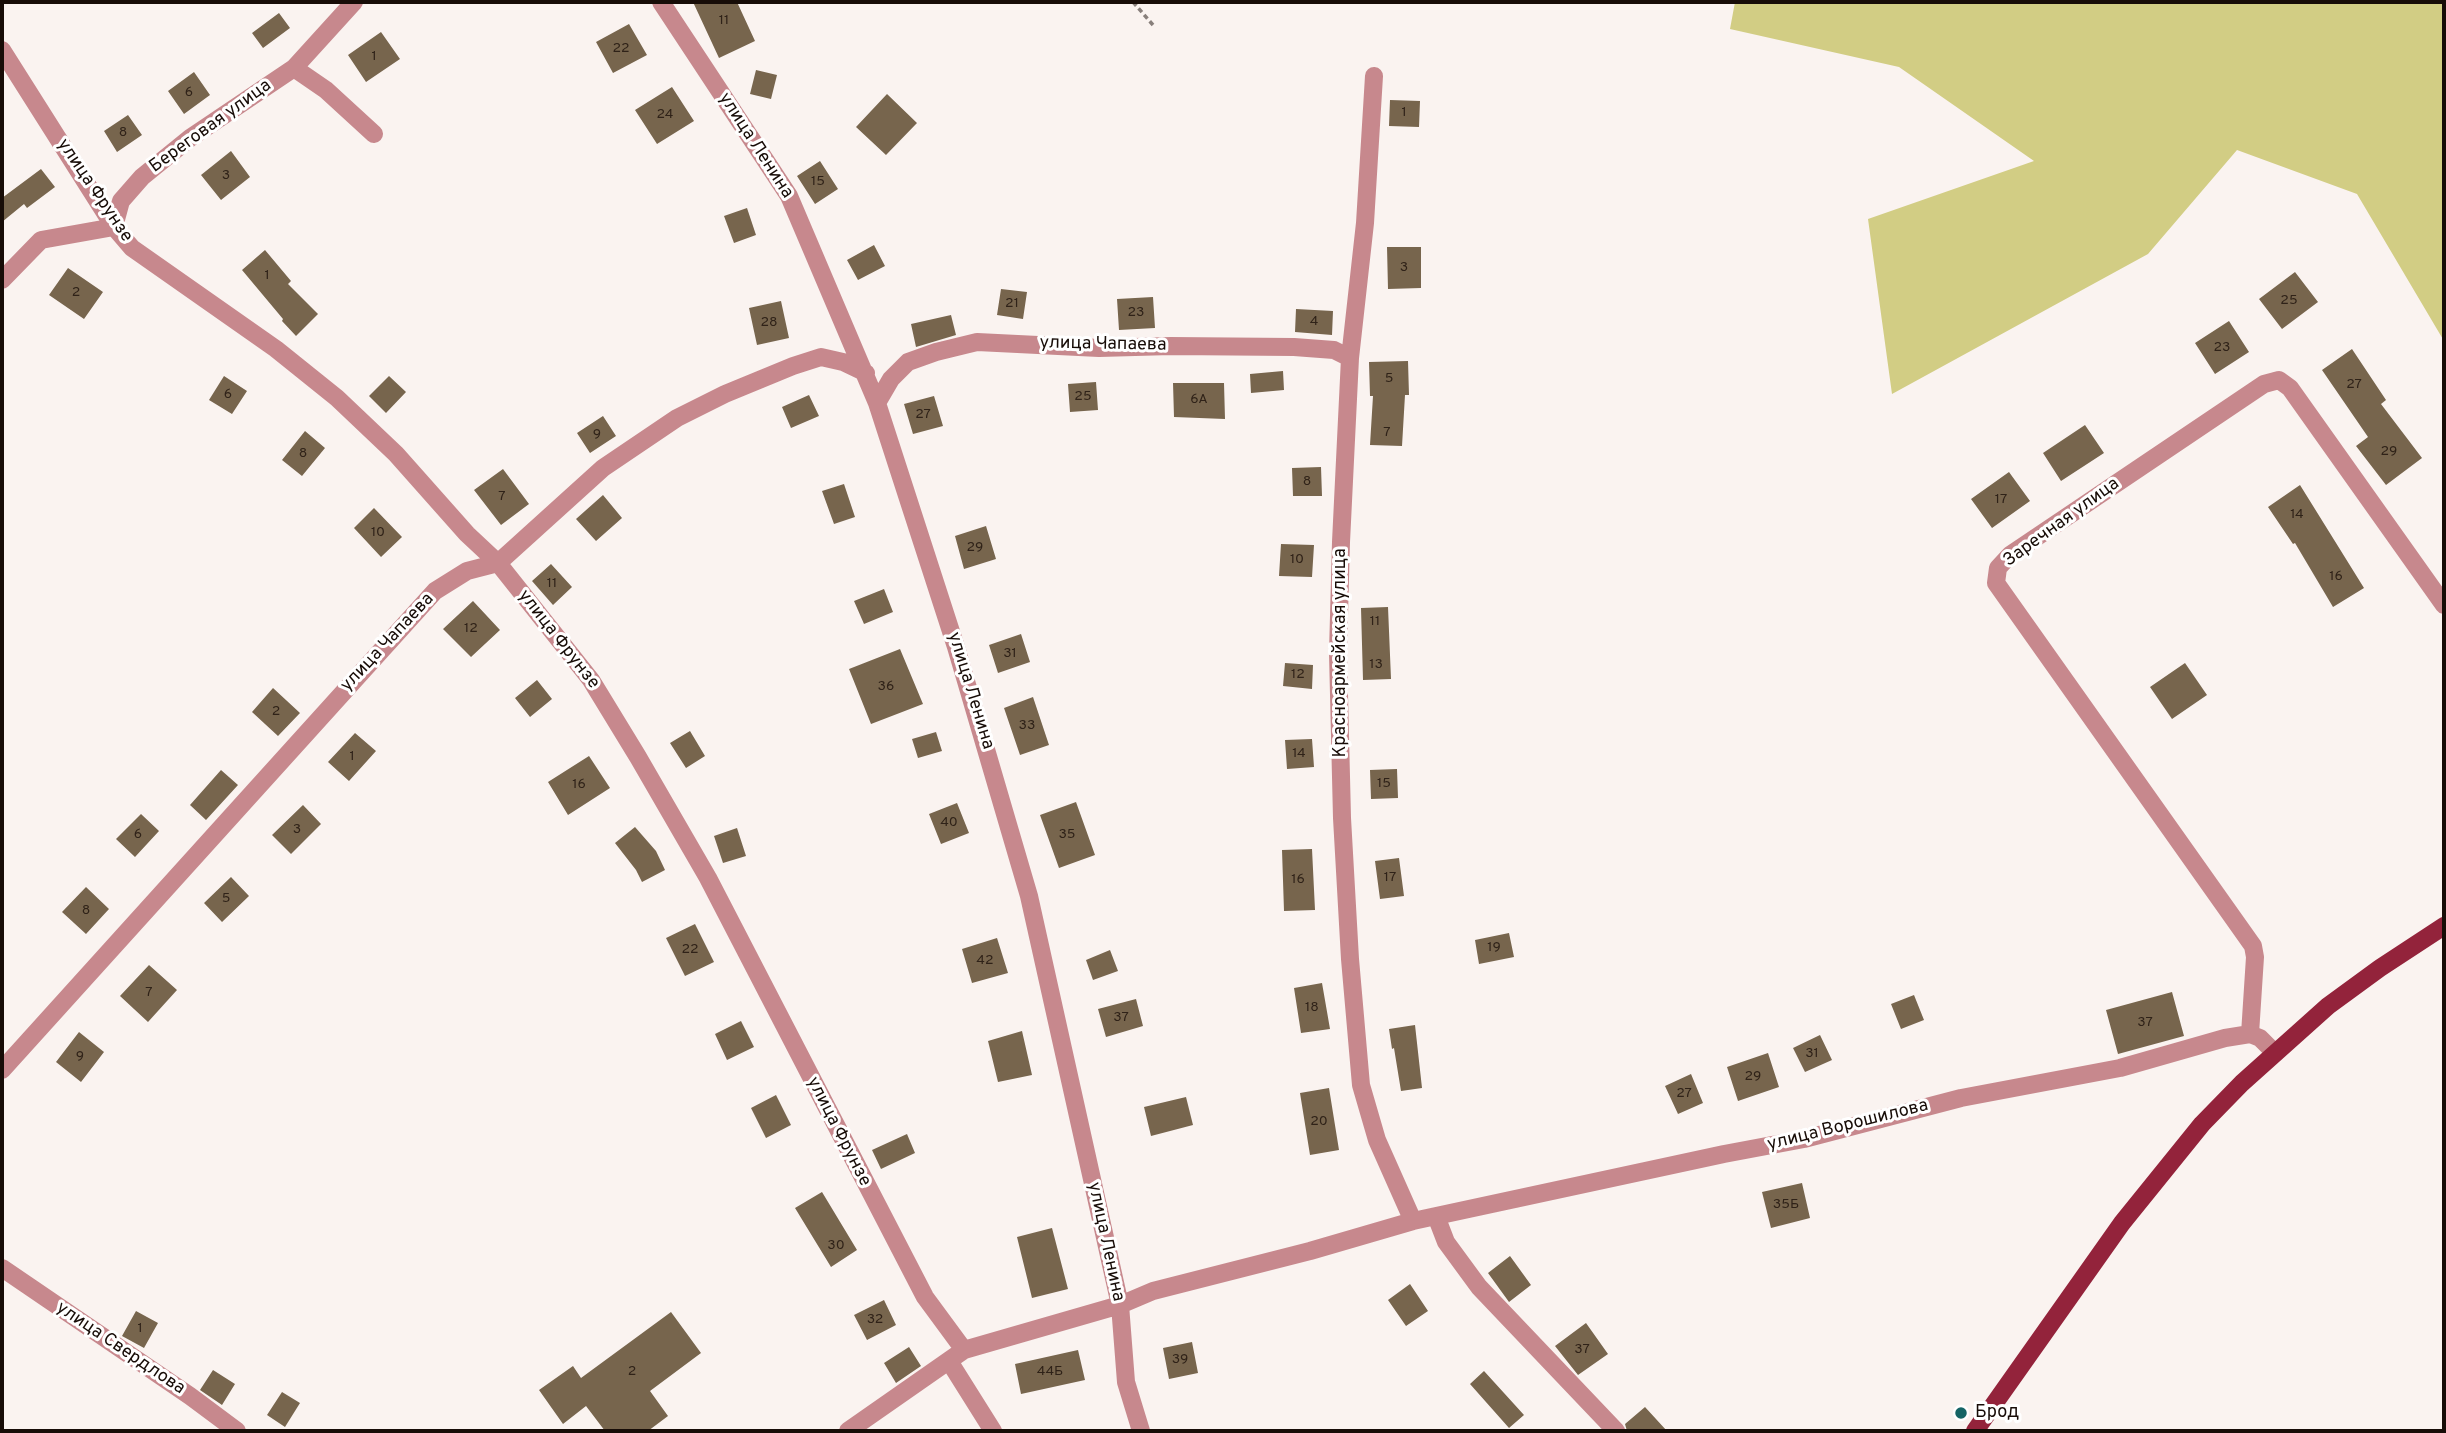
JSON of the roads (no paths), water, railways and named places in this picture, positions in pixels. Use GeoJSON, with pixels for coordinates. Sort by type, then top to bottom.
{"type":"FeatureCollection","features":[{"type":"Feature","properties":{"kind":"main road"},"geometry":{"type":"LineString","coordinates":[[1975,1431],[2094,1261],[2202,1124],[2328,1006],[2444,926]]}},
{"type":"Feature","properties":{"kind":"street","name":"Береговая улица"},"geometry":{"type":"LineString","coordinates":[[114,227],[121,201],[142,177],[190,138],[294,68],[354,2]]}},
{"type":"Feature","properties":{"kind":"street","name":"улица Ленина"},"geometry":{"type":"LineString","coordinates":[[661,2],[789,196],[877,402],[964,673],[1029,896],[1120,1305],[1126,1382],[1141,1431]]}},
{"type":"Feature","properties":{"kind":"street","name":"улица Фрунзе"},"geometry":{"type":"LineString","coordinates":[[2,50],[114,227],[132,248],[276,349],[337,398],[396,454],[467,534],[498,563],[591,680],[708,878],[925,1297],[964,1350]]}},
{"type":"Feature","properties":{"kind":"street"},"geometry":{"type":"LineString","coordinates":[[294,68],[326,90],[374,134]]}},
{"type":"Feature","properties":{"kind":"street","name":"Красноармейская улица"},"geometry":{"type":"LineString","coordinates":[[1374,76],[1365,223],[1350,358],[1338,653],[1342,818],[1350,959],[1362,1085],[1367,1112],[1388,1170],[1413,1221]]}},
{"type":"Feature","properties":{"kind":"street"},"geometry":{"type":"LineString","coordinates":[[2,280],[41,240],[114,227]]}},
{"type":"Feature","properties":{"kind":"street","name":"улица Чапаева"},"geometry":{"type":"LineString","coordinates":[[877,402],[891,379],[908,362],[977,342],[1099,348],[1294,347],[1334,350],[1350,358]]}},
{"type":"Feature","properties":{"kind":"street","name":"улица Чапаева"},"geometry":{"type":"LineString","coordinates":[[2,1070],[435,591],[467,571],[498,563],[603,468],[677,418],[724,394],[793,366],[821,358],[843,362],[866,373]]}},
{"type":"Feature","properties":{"kind":"street","name":"Заречная улица"},"geometry":{"type":"LineString","coordinates":[[2250,1034],[2255,957],[2253,946],[1996,583],[1998,568],[2010,555],[2263,384],[2279,380],[2290,388],[2444,606]]}},
{"type":"Feature","properties":{"kind":"street"},"geometry":{"type":"LineString","coordinates":[[2250,1034],[2260,1038],[2275,1053]]}},
{"type":"Feature","properties":{"kind":"street","name":"улица Ворошилова"},"geometry":{"type":"LineString","coordinates":[[964,1350],[1120,1305],[1153,1291],[1310,1251],[1413,1221],[1804,1139],[1961,1098],[2120,1068],[2225,1038],[2250,1034]]}},
{"type":"Feature","properties":{"kind":"street"},"geometry":{"type":"LineString","coordinates":[[1436,1216],[1447,1242],[1479,1287],[1616,1431]]}},
{"type":"Feature","properties":{"kind":"street","name":"улица Свердлова"},"geometry":{"type":"LineString","coordinates":[[2,1268],[237,1431]]}},
{"type":"Feature","properties":{"kind":"street"},"geometry":{"type":"LineString","coordinates":[[848,1431],[964,1350]]}},
{"type":"Feature","properties":{"kind":"street"},"geometry":{"type":"LineString","coordinates":[[949,1361],[993,1431]]}},
{"type":"Feature","properties":{"kind":"place","name":"Брод"},"geometry":{"type":"Point","coordinates":[1961,1413]}}]}
